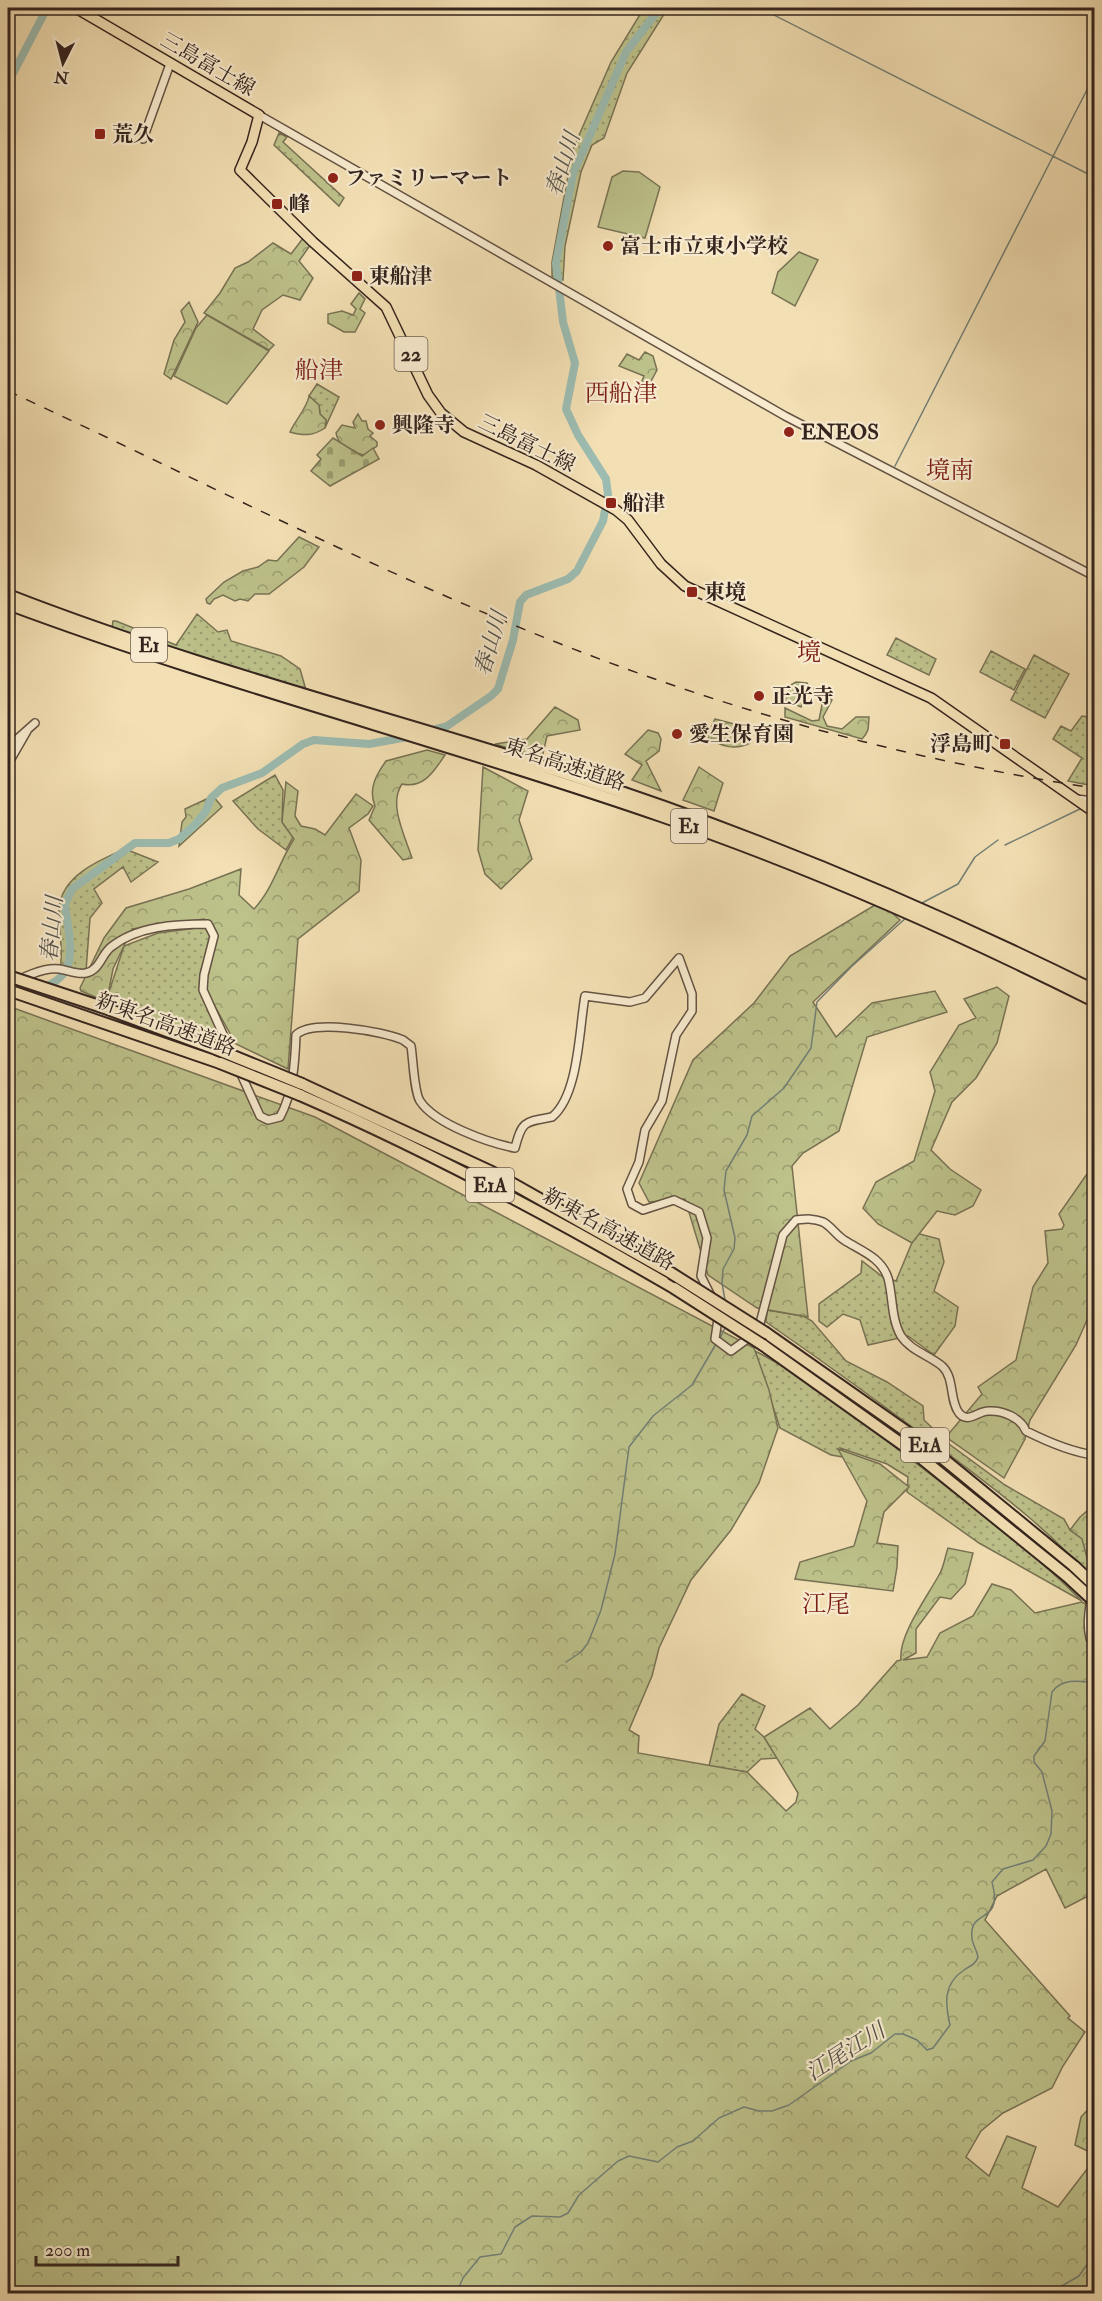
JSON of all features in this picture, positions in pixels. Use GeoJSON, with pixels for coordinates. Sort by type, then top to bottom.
{"type":"FeatureCollection","features":[{"type":"Feature","properties":{"kind":"highway","name":"東名高速道路"},"geometry":{"type":"LineString","coordinates":[[8,595],[290,695]]}},
{"type":"Feature","properties":{"kind":"highway","name":"東名高速道路"},"geometry":{"type":"LineString","coordinates":[[8,604],[131,649],[495,757],[718,836],[882,897],[1095,990]]}},
{"type":"Feature","properties":{"kind":"highway","name":"東名高速道路"},"geometry":{"type":"LineString","coordinates":[[1001,950],[1095,1001]]}},
{"type":"Feature","properties":{"kind":"highway","name":"新東名高速道路"},"geometry":{"type":"LineString","coordinates":[[8,976],[216,1049],[301,1089],[492,1172],[671,1273],[766,1333],[930,1448],[1095,1584]]}},
{"type":"Feature","properties":{"kind":"highway","name":"新東名高速道路"},"geometry":{"type":"LineString","coordinates":[[8,988],[220,1063],[301,1089],[499,1190],[674,1288],[763,1345],[920,1457],[1095,1601]]}},
{"type":"Feature","properties":{"kind":"main road","name":"三島富士線"},"geometry":{"type":"LineString","coordinates":[[76,8],[259,115],[252,142],[240,170],[313,242],[386,307],[428,395],[441,413],[464,432],[539,467],[606,504],[628,520],[661,564],[685,586],[931,698],[1087,805]]}},
{"type":"Feature","properties":{"kind":"street"},"geometry":{"type":"LineString","coordinates":[[142,139],[170,64]]}},
{"type":"Feature","properties":{"kind":"street"},"geometry":{"type":"LineString","coordinates":[[259,115],[785,416],[1095,576]]}},
{"type":"Feature","properties":{"kind":"street"},"geometry":{"type":"LineString","coordinates":[[8,747],[35,723]]}},
{"type":"Feature","properties":{"kind":"street"},"geometry":{"type":"LineString","coordinates":[[8,764],[27,731]]}},
{"type":"Feature","properties":{"kind":"street"},"geometry":{"type":"LineString","coordinates":[[8,988],[49,969],[87,973],[97,967],[109,948],[145,931],[177,924],[208,924],[214,936],[204,975],[203,990],[235,1066],[249,1088],[260,1116],[263,1118],[280,1117],[291,1081],[296,1035],[301,1030],[309,1028],[329,1027],[403,1040],[411,1046],[419,1100],[431,1111],[475,1137],[514,1148],[520,1129],[526,1122],[552,1117],[562,1102],[581,1042],[585,996],[630,1002],[645,999],[679,958],[692,994],[692,1011],[676,1035],[662,1101],[645,1130],[639,1162],[627,1189],[632,1204],[643,1210],[674,1200],[699,1212],[707,1238],[701,1276],[719,1312],[715,1339],[731,1351],[758,1330],[783,1235],[796,1220],[811,1218],[828,1226],[842,1239],[874,1257],[882,1266],[901,1335],[910,1346],[942,1366],[950,1378],[957,1411],[962,1416],[973,1417],[989,1411],[1014,1417],[1023,1422],[1026,1431],[1078,1453],[1095,1455]]}},
{"type":"Feature","properties":{"kind":"street"},"geometry":{"type":"LineString","coordinates":[[1095,1584],[1089,1626],[1091,1641],[1095,1646]]}},
{"type":"Feature","properties":{"kind":"green space"},"geometry":{"type":"Polygon","coordinates":[[[644,8],[668,8],[627,73],[604,138],[592,145],[581,172],[565,246],[563,280],[552,276],[552,262],[573,149],[611,62],[644,8]]]}},
{"type":"Feature","properties":{"kind":"green space"},"geometry":{"type":"Polygon","coordinates":[[[279,133],[287,137],[283,142],[344,198],[339,206],[274,145],[279,133]]]}},
{"type":"Feature","properties":{"kind":"green space"},"geometry":{"type":"Polygon","coordinates":[[[623,171],[639,172],[660,187],[645,238],[598,227],[612,177],[623,171]]]}},
{"type":"Feature","properties":{"kind":"green space"},"geometry":{"type":"Polygon","coordinates":[[[304,237],[311,244],[299,261],[313,278],[300,300],[283,295],[262,310],[253,329],[274,345],[269,350],[204,313],[220,293],[235,268],[248,262],[273,243],[291,254],[304,237]]]}},
{"type":"Feature","properties":{"kind":"green space"},"geometry":{"type":"Polygon","coordinates":[[[799,252],[818,260],[795,306],[772,293],[778,272],[799,252]]]}},
{"type":"Feature","properties":{"kind":"green space"},"geometry":{"type":"Polygon","coordinates":[[[359,293],[365,299],[360,309],[365,313],[355,332],[344,332],[328,323],[328,314],[342,311],[353,315],[356,309],[351,304],[359,293]]]}},
{"type":"Feature","properties":{"kind":"green space"},"geometry":{"type":"Polygon","coordinates":[[[189,302],[198,322],[171,379],[164,374],[174,340],[185,322],[181,311],[189,302]]]}},
{"type":"Feature","properties":{"kind":"green space"},"geometry":{"type":"Polygon","coordinates":[[[207,315],[269,351],[227,404],[174,376],[196,328],[207,315]]]}},
{"type":"Feature","properties":{"kind":"green space"},"geometry":{"type":"Polygon","coordinates":[[[645,352],[653,356],[657,370],[649,385],[642,381],[644,376],[619,366],[627,354],[639,360],[645,352]]]}},
{"type":"Feature","properties":{"kind":"green space"},"geometry":{"type":"Polygon","coordinates":[[[317,384],[339,397],[325,428],[326,420],[320,414],[319,405],[309,396],[317,384]]]}},
{"type":"Feature","properties":{"kind":"green space"},"geometry":{"type":"Polygon","coordinates":[[[309,396],[319,405],[320,414],[326,420],[325,428],[308,434],[290,432],[306,404],[309,396]]]}},
{"type":"Feature","properties":{"kind":"green space"},"geometry":{"type":"Polygon","coordinates":[[[358,414],[362,421],[366,421],[368,429],[373,433],[370,436],[377,442],[377,446],[364,455],[343,445],[336,433],[342,425],[355,428],[353,422],[358,414]]]}},
{"type":"Feature","properties":{"kind":"green space"},"geometry":{"type":"Polygon","coordinates":[[[333,438],[362,456],[373,448],[379,459],[330,486],[311,471],[321,459],[317,455],[333,438]]]}},
{"type":"Feature","properties":{"kind":"green space"},"geometry":{"type":"Polygon","coordinates":[[[299,537],[319,547],[304,567],[269,594],[255,594],[248,601],[240,599],[235,601],[223,595],[214,599],[210,604],[207,603],[206,599],[224,582],[268,560],[277,561],[299,537]]]}},
{"type":"Feature","properties":{"kind":"green space"},"geometry":{"type":"Polygon","coordinates":[[[197,614],[218,632],[227,630],[231,641],[281,656],[300,669],[306,690],[143,641],[112,628],[113,621],[116,621],[176,645],[197,614]]]}},
{"type":"Feature","properties":{"kind":"green space"},"geometry":{"type":"Polygon","coordinates":[[[896,638],[936,659],[929,675],[887,655],[896,638]]]}},
{"type":"Feature","properties":{"kind":"green space"},"geometry":{"type":"Polygon","coordinates":[[[991,651],[1025,669],[1014,690],[980,672],[991,651]]]}},
{"type":"Feature","properties":{"kind":"green space"},"geometry":{"type":"Polygon","coordinates":[[[1034,655],[1069,674],[1045,718],[1011,700],[1034,655]]]}},
{"type":"Feature","properties":{"kind":"green space"},"geometry":{"type":"Polygon","coordinates":[[[796,682],[807,683],[809,687],[801,707],[785,700],[789,686],[796,682]]]}},
{"type":"Feature","properties":{"kind":"green space"},"geometry":{"type":"Polygon","coordinates":[[[813,688],[832,700],[823,717],[827,726],[842,729],[856,717],[869,717],[865,736],[862,739],[785,717],[785,708],[812,721],[819,720],[822,705],[813,688]]]}},
{"type":"Feature","properties":{"kind":"green space"},"geometry":{"type":"Polygon","coordinates":[[[555,707],[578,720],[580,730],[547,736],[542,758],[495,744],[527,739],[555,707]]]}},
{"type":"Feature","properties":{"kind":"green space"},"geometry":{"type":"Polygon","coordinates":[[[1082,716],[1094,718],[1094,786],[1068,781],[1082,758],[1053,739],[1061,726],[1071,731],[1082,716]]]}},
{"type":"Feature","properties":{"kind":"green space"},"geometry":{"type":"Polygon","coordinates":[[[715,719],[750,728],[750,743],[733,747],[717,743],[707,737],[715,719]]]}},
{"type":"Feature","properties":{"kind":"green space"},"geometry":{"type":"Polygon","coordinates":[[[648,730],[658,733],[661,739],[659,751],[646,761],[661,791],[632,780],[642,765],[625,754],[648,730]]]}},
{"type":"Feature","properties":{"kind":"green space"},"geometry":{"type":"Polygon","coordinates":[[[427,750],[445,755],[428,777],[416,784],[402,784],[398,792],[399,820],[412,858],[403,860],[369,820],[375,806],[373,788],[376,777],[386,761],[427,750]]]}},
{"type":"Feature","properties":{"kind":"green space"},"geometry":{"type":"Polygon","coordinates":[[[483,767],[528,791],[519,820],[532,859],[501,889],[485,874],[478,850],[483,767]]]}},
{"type":"Feature","properties":{"kind":"green space"},"geometry":{"type":"Polygon","coordinates":[[[699,767],[723,783],[714,811],[683,800],[699,767]]]}},
{"type":"Feature","properties":{"kind":"green space"},"geometry":{"type":"Polygon","coordinates":[[[275,775],[283,790],[282,822],[293,837],[286,850],[258,829],[233,801],[275,775]]]}},
{"type":"Feature","properties":{"kind":"green space"},"geometry":{"type":"Polygon","coordinates":[[[286,782],[298,791],[295,816],[301,826],[315,829],[325,835],[356,794],[373,806],[368,814],[349,828],[361,860],[359,891],[298,939],[288,1069],[236,1044],[209,996],[205,984],[217,936],[204,919],[132,929],[113,969],[108,995],[102,1000],[81,991],[80,988],[104,938],[126,908],[189,889],[241,869],[239,895],[254,909],[266,893],[294,839],[282,822],[286,782]]]}},
{"type":"Feature","properties":{"kind":"green space"},"geometry":{"type":"Polygon","coordinates":[[[213,796],[222,807],[179,846],[182,822],[186,817],[185,809],[213,796]]]}},
{"type":"Feature","properties":{"kind":"green space"},"geometry":{"type":"Polygon","coordinates":[[[125,849],[158,862],[131,882],[123,867],[94,889],[102,903],[90,918],[86,971],[60,970],[59,909],[66,887],[93,864],[125,849]]]}},
{"type":"Feature","properties":{"kind":"green space"},"geometry":{"type":"Polygon","coordinates":[[[880,902],[900,920],[813,1002],[836,1037],[872,1003],[935,991],[947,1012],[867,1037],[839,1131],[803,1153],[792,1166],[808,1317],[757,1308],[708,1275],[685,1199],[649,1202],[639,1183],[693,1060],[754,1003],[790,956],[880,902]]]}},
{"type":"Feature","properties":{"kind":"green space"},"geometry":{"type":"Polygon","coordinates":[[[205,927],[211,934],[200,984],[202,997],[224,1042],[118,1009],[102,1000],[108,995],[124,946],[158,933],[205,927]]]}},
{"type":"Feature","properties":{"kind":"green space"},"geometry":{"type":"Polygon","coordinates":[[[997,987],[1009,996],[997,1043],[976,1078],[952,1102],[931,1150],[950,1169],[981,1190],[973,1206],[955,1215],[937,1211],[912,1243],[878,1224],[863,1208],[876,1182],[914,1161],[935,1091],[930,1072],[959,1025],[976,1018],[964,999],[997,987]]]}},
{"type":"Feature","properties":{"kind":"green space"},"geometry":{"type":"Polygon","coordinates":[[[8,1006],[315,1117],[754,1348],[769,1390],[778,1428],[759,1483],[731,1530],[691,1580],[659,1648],[652,1676],[629,1730],[639,1736],[638,1753],[747,1772],[786,1811],[796,1802],[798,1793],[764,1737],[810,1708],[830,1729],[858,1705],[897,1661],[901,1660],[901,1650],[909,1628],[941,1572],[948,1548],[973,1553],[965,1584],[951,1599],[940,1597],[916,1629],[916,1653],[903,1660],[927,1657],[940,1633],[973,1616],[992,1584],[1011,1590],[1035,1613],[1082,1602],[1089,1606],[1086,1640],[1094,1650],[1094,1893],[1065,1908],[1046,1869],[997,1896],[985,1920],[1070,2016],[1068,2018],[1085,2032],[1052,2088],[1003,2113],[981,2131],[966,2157],[989,2176],[1007,2136],[1036,2147],[1022,2188],[1058,2207],[1094,2160],[1094,2293],[8,2293],[8,1006]]]}},
{"type":"Feature","properties":{"kind":"green space"},"geometry":{"type":"Polygon","coordinates":[[[1094,1164],[1094,1304],[1076,1345],[1030,1420],[1025,1439],[1004,1478],[946,1437],[982,1394],[978,1387],[1016,1360],[1033,1287],[1048,1263],[1045,1231],[1062,1229],[1064,1225],[1059,1214],[1094,1164]]]}},
{"type":"Feature","properties":{"kind":"green space"},"geometry":{"type":"Polygon","coordinates":[[[916,1233],[939,1239],[944,1262],[934,1291],[958,1307],[955,1326],[934,1355],[908,1336],[868,1345],[860,1320],[843,1314],[827,1327],[819,1321],[819,1304],[861,1273],[862,1261],[883,1277],[896,1281],[916,1233]]]}},
{"type":"Feature","properties":{"kind":"green space"},"geometry":{"type":"Polygon","coordinates":[[[767,1310],[803,1316],[812,1321],[846,1361],[887,1382],[923,1406],[924,1420],[949,1444],[1005,1485],[1064,1519],[1070,1530],[1083,1538],[1090,1569],[1085,1572],[1038,1525],[951,1456],[766,1322],[767,1310]]]}},
{"type":"Feature","properties":{"kind":"green space"},"geometry":{"type":"Polygon","coordinates":[[[755,1351],[818,1389],[858,1419],[1002,1530],[1082,1601],[979,1543],[907,1492],[908,1477],[887,1464],[840,1448],[843,1457],[831,1455],[780,1428],[755,1351]]]}},
{"type":"Feature","properties":{"kind":"green space"},"geometry":{"type":"Polygon","coordinates":[[[838,1449],[880,1464],[909,1487],[884,1512],[877,1543],[898,1546],[893,1591],[795,1579],[800,1562],[854,1546],[867,1501],[838,1449]]]}},
{"type":"Feature","properties":{"kind":"green space"},"geometry":{"type":"Polygon","coordinates":[[[1094,1505],[1094,1572],[1090,1569],[1082,1539],[1070,1530],[1094,1505]]]}},
{"type":"Feature","properties":{"kind":"green space"},"geometry":{"type":"Polygon","coordinates":[[[742,1694],[765,1706],[755,1729],[764,1737],[777,1758],[761,1759],[747,1772],[709,1766],[719,1724],[742,1694]]]}},
{"type":"Feature","properties":{"kind":"green space"},"geometry":{"type":"Polygon","coordinates":[[[1094,2103],[1094,2154],[1075,2145],[1081,2117],[1094,2103]]]}},
{"type":"Feature","properties":{"kind":"waterway"},"geometry":{"type":"LineString","coordinates":[[8,83],[47,8]]}},
{"type":"Feature","properties":{"kind":"waterway","name":"春山川"},"geometry":{"type":"LineString","coordinates":[[428,731],[447,726],[498,689],[513,640],[520,602],[526,595],[568,579],[577,571],[603,521],[608,494],[606,479],[578,435],[566,409],[575,363],[563,322],[556,263],[573,174],[626,52],[660,8]]}},
{"type":"Feature","properties":{"kind":"waterway"},"geometry":{"type":"LineString","coordinates":[[760,8],[1094,177]]}},
{"type":"Feature","properties":{"kind":"waterway"},"geometry":{"type":"LineString","coordinates":[[895,466],[1094,76]]}},
{"type":"Feature","properties":{"kind":"waterway","name":"春山川"},"geometry":{"type":"LineString","coordinates":[[8,1002],[21,993],[52,984],[61,976],[70,956],[65,904],[72,889],[135,843],[169,843],[179,839],[195,825],[206,811],[211,798],[222,788],[262,773],[303,744],[314,740],[369,744],[413,736]]}},
{"type":"Feature","properties":{"kind":"waterway"},"geometry":{"type":"LineString","coordinates":[[1005,845],[1082,808]]}},
{"type":"Feature","properties":{"kind":"waterway"},"geometry":{"type":"LineString","coordinates":[[922,903],[958,884],[975,857],[998,840]]}},
{"type":"Feature","properties":{"kind":"waterway"},"geometry":{"type":"LineString","coordinates":[[725,1300],[722,1283],[723,1269],[734,1249],[735,1238],[724,1190],[726,1171],[747,1135],[752,1116],[784,1088],[811,1048],[817,1002],[851,967],[907,917]]}},
{"type":"Feature","properties":{"kind":"waterway"},"geometry":{"type":"LineString","coordinates":[[719,1340],[726,1326]]}},
{"type":"Feature","properties":{"kind":"waterway"},"geometry":{"type":"LineString","coordinates":[[566,1662],[581,1652],[588,1643],[601,1610],[615,1554],[629,1447],[653,1416],[692,1385],[716,1344]]}},
{"type":"Feature","properties":{"kind":"waterway","name":"江尾江川"},"geometry":{"type":"LineString","coordinates":[[456,2294],[463,2278],[480,2257],[501,2254],[515,2227],[532,2216],[560,2217],[568,2213],[579,2195],[618,2161],[629,2156],[658,2162],[677,2147],[693,2141],[719,2118],[744,2107],[759,2111],[772,2111],[789,2105],[851,2061],[871,2053],[895,2034],[903,2034],[917,2040],[927,2050],[933,2048],[950,2025],[947,1994],[952,1981],[978,1957],[972,1939],[972,1929],[975,1922],[990,1911],[993,1905],[992,1882],[1003,1869],[1033,1860],[1046,1846],[1051,1834],[1052,1811],[1042,1772],[1034,1762],[1034,1756],[1045,1741],[1052,1692],[1066,1682],[1094,1683]]}},
{"type":"Feature","properties":{"kind":"waterway"},"geometry":{"type":"LineString","coordinates":[[1058,2294],[1060,2287],[1079,2276],[1094,2254]]}},
{"type":"Feature","properties":{"kind":"railway"},"geometry":{"type":"LineString","coordinates":[[8,391],[287,524],[428,588],[499,619],[635,672],[829,733],[961,764],[1094,788]]}},
{"type":"Feature","properties":{"kind":"place","name":"荒久"},"geometry":{"type":"Point","coordinates":[100,134]}},
{"type":"Feature","properties":{"kind":"place","name":"ファミリーマート"},"geometry":{"type":"Point","coordinates":[333,178]}},
{"type":"Feature","properties":{"kind":"place","name":"峰"},"geometry":{"type":"Point","coordinates":[277,204]}},
{"type":"Feature","properties":{"kind":"place","name":"富士市立東小学校"},"geometry":{"type":"Point","coordinates":[608,246]}},
{"type":"Feature","properties":{"kind":"place","name":"東船津"},"geometry":{"type":"Point","coordinates":[357,276]}},
{"type":"Feature","properties":{"kind":"place","name":"興隆寺"},"geometry":{"type":"Point","coordinates":[380,425]}},
{"type":"Feature","properties":{"kind":"place","name":"ENEOS"},"geometry":{"type":"Point","coordinates":[789,432]}},
{"type":"Feature","properties":{"kind":"place","name":"船津"},"geometry":{"type":"Point","coordinates":[611,503]}},
{"type":"Feature","properties":{"kind":"place","name":"東境"},"geometry":{"type":"Point","coordinates":[692,592]}},
{"type":"Feature","properties":{"kind":"place","name":"正光寺"},"geometry":{"type":"Point","coordinates":[759,696]}},
{"type":"Feature","properties":{"kind":"place","name":"愛生保育園"},"geometry":{"type":"Point","coordinates":[677,734]}},
{"type":"Feature","properties":{"kind":"place","name":"浮島町"},"geometry":{"type":"Point","coordinates":[1005,744]}},
{"type":"Feature","properties":{"kind":"district","name":"船津"},"geometry":{"type":"Point","coordinates":[319,370]}},
{"type":"Feature","properties":{"kind":"district","name":"西船津"},"geometry":{"type":"Point","coordinates":[621,393]}},
{"type":"Feature","properties":{"kind":"district","name":"境南"},"geometry":{"type":"Point","coordinates":[950,470]}},
{"type":"Feature","properties":{"kind":"district","name":"境"},"geometry":{"type":"Point","coordinates":[809,652]}},
{"type":"Feature","properties":{"kind":"district","name":"江尾"},"geometry":{"type":"Point","coordinates":[826,1604]}}]}
